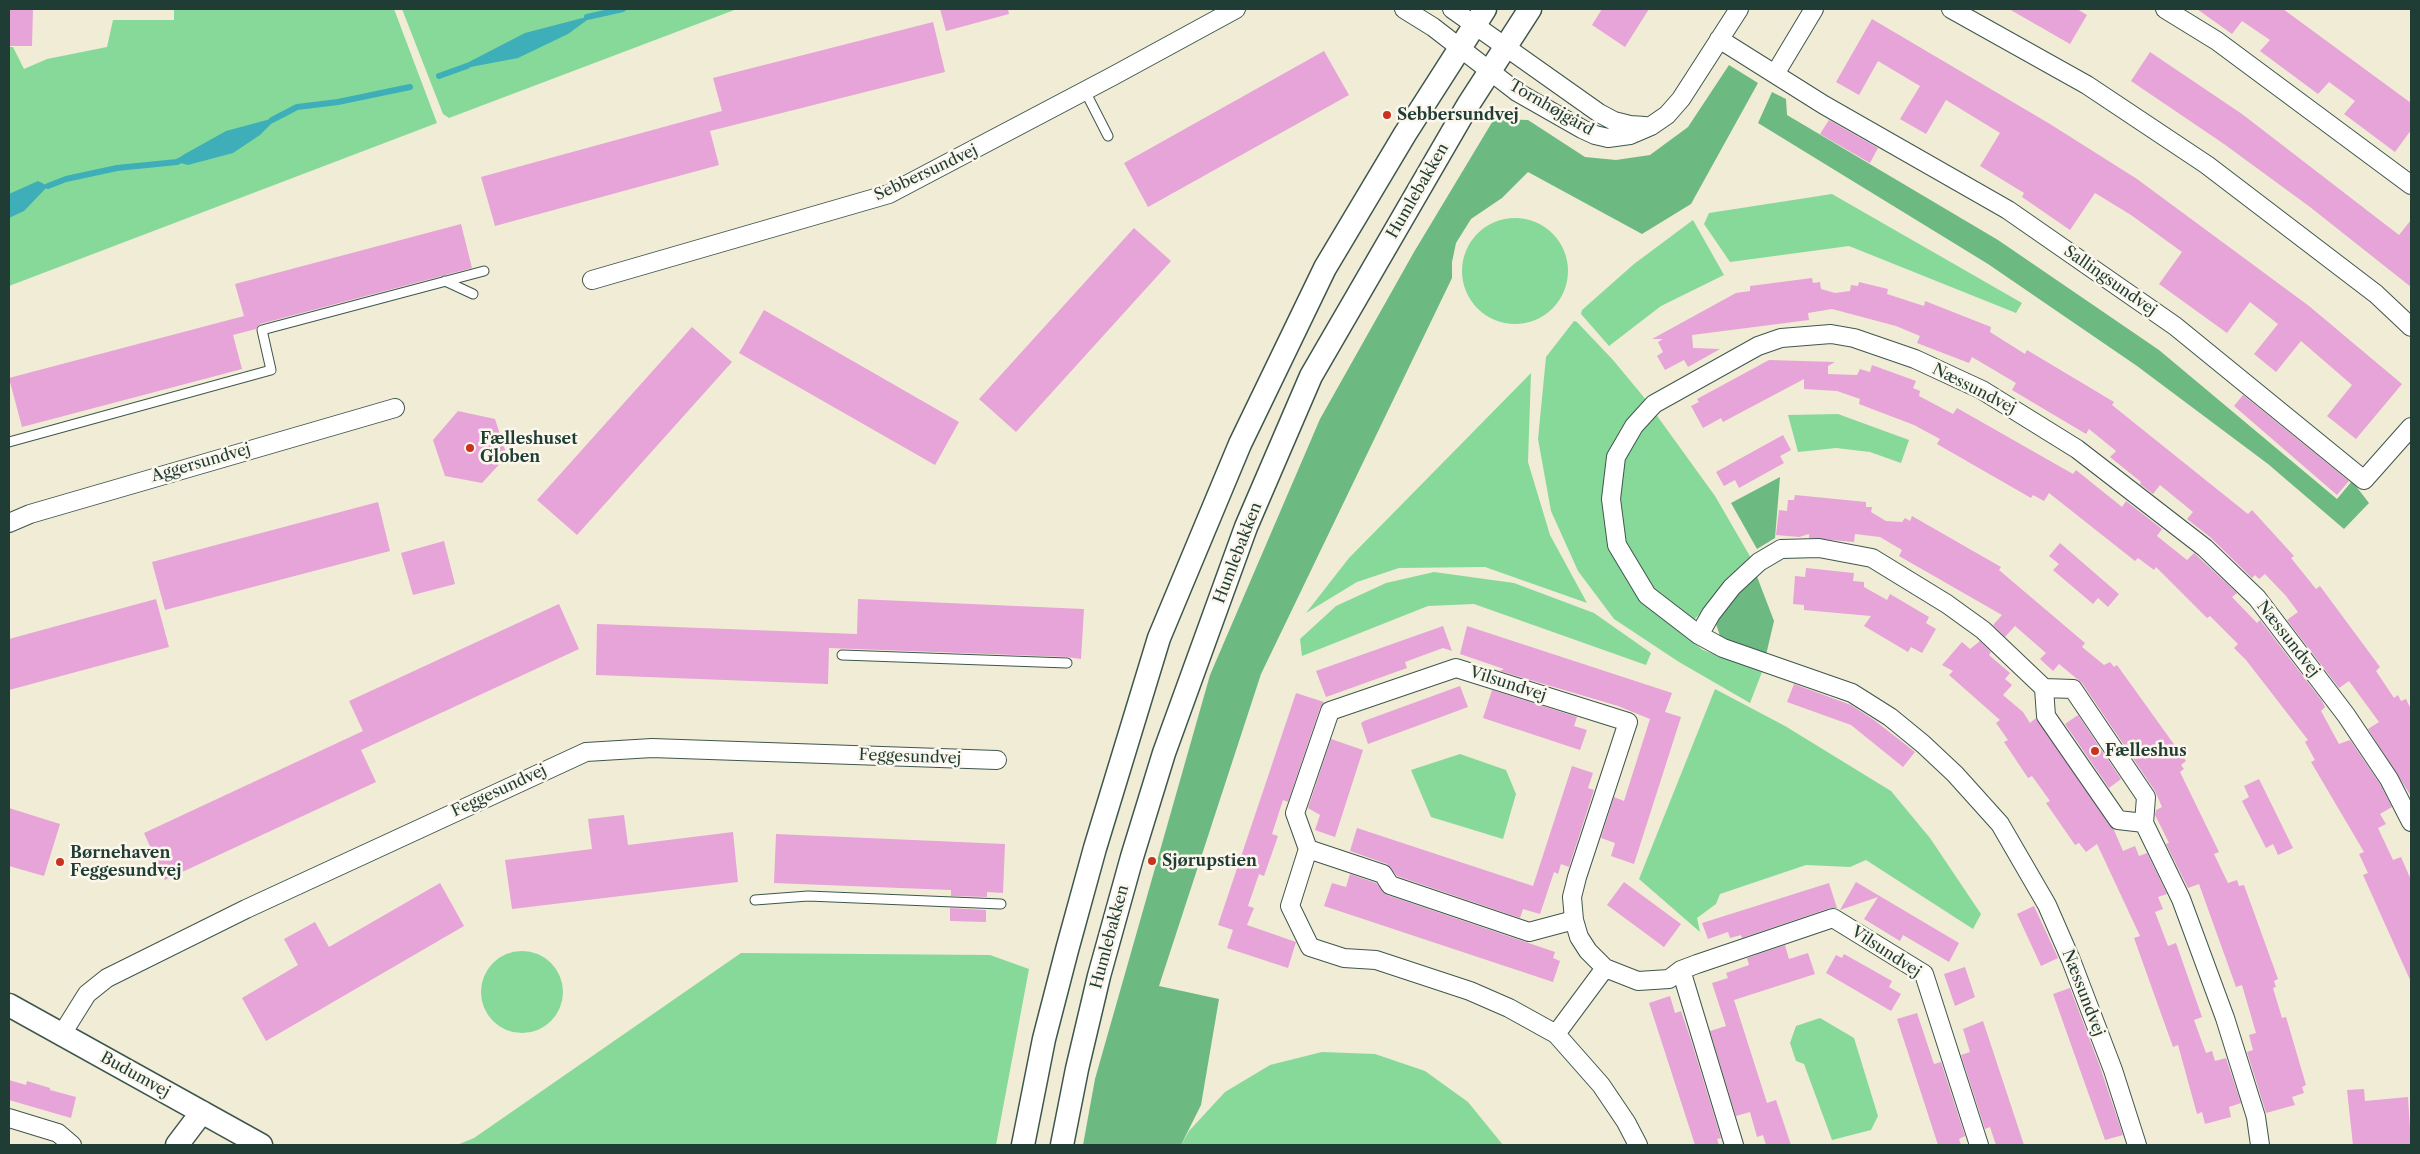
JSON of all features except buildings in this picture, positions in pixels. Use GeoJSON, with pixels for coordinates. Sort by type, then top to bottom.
{"type":"FeatureCollection","features":[{"type":"Feature","properties":{"kind":"street","name":"Sebbersundvej"},"geometry":{"type":"LineString","coordinates":[[592,280],[889,194],[1236,9]]}},
{"type":"Feature","properties":{"kind":"street"},"geometry":{"type":"LineString","coordinates":[[1404,9],[1460,48]]}},
{"type":"Feature","properties":{"kind":"street"},"geometry":{"type":"LineString","coordinates":[[1023,1145],[1044,1039],[1067,950],[1095,848],[1159,638],[1240,444],[1326,268],[1480,17],[1452,9]]}},
{"type":"Feature","properties":{"kind":"street","name":"Humlebakken"},"geometry":{"type":"LineString","coordinates":[[1062,1145],[1077,1069],[1099,976],[1132,857],[1164,752],[1246,527],[1311,376],[1410,203],[1530,9]]}},
{"type":"Feature","properties":{"kind":"street","name":"Tornhøjgård"},"geometry":{"type":"LineString","coordinates":[[1460,48],[1517,92],[1595,135],[1608,138],[1630,135],[1651,126],[1667,115],[1681,98],[1739,9]]}},
{"type":"Feature","properties":{"kind":"street"},"geometry":{"type":"LineString","coordinates":[[1775,74],[1814,9]]}},
{"type":"Feature","properties":{"kind":"street"},"geometry":{"type":"LineString","coordinates":[[1951,9],[2081,81],[2207,165],[2376,294],[2411,326]]}},
{"type":"Feature","properties":{"kind":"street"},"geometry":{"type":"LineString","coordinates":[[2164,9],[2217,41],[2411,185]]}},
{"type":"Feature","properties":{"kind":"street","name":"Tornhøjgård"},"geometry":{"type":"LineString","coordinates":[[1480,17],[1505,48],[1606,117],[1630,125],[1651,126]]}},
{"type":"Feature","properties":{"kind":"street","name":"Sallingsundvej"},"geometry":{"type":"LineString","coordinates":[[1719,39],[1775,74],[2008,210],[2176,326],[2364,480],[2411,427]]}},
{"type":"Feature","properties":{"kind":"street","name":"Næssundvej"},"geometry":{"type":"LineString","coordinates":[[2137,1145],[2113,1070],[2072,960],[2047,905],[2000,824],[1955,774],[1890,716],[1852,693],[1724,648],[1699,635],[1647,595],[1617,544],[1610,499],[1616,457],[1634,426],[1654,404],[1758,346],[1780,338],[1831,334],[1854,338],[1915,359],[1982,390],[2077,449],[2205,548],[2257,598],[2295,647],[2389,779],[2411,822]]}},
{"type":"Feature","properties":{"kind":"street","name":"Aggersundvej"},"geometry":{"type":"LineString","coordinates":[[9,523],[30,514],[395,408]]}},
{"type":"Feature","properties":{"kind":"street"},"geometry":{"type":"LineString","coordinates":[[1699,635],[1711,614],[1732,587],[1759,562],[1781,549],[1819,548],[1872,558],[1909,579],[1983,630],[2044,688],[2073,689],[2146,797],[2144,823],[2181,899],[2225,1018],[2256,1117],[2260,1145]]}},
{"type":"Feature","properties":{"kind":"street","name":"Vilsundvej"},"geometry":{"type":"LineString","coordinates":[[1308,849],[1295,813],[1330,710],[1456,668],[1628,722],[1572,897],[1574,920],[1579,937],[1588,951],[1605,968],[1638,981],[1669,979],[1681,970],[1833,918],[1924,974],[1978,1145]]}},
{"type":"Feature","properties":{"kind":"street"},"geometry":{"type":"LineString","coordinates":[[2044,688],[2046,716],[2118,820],[2144,823]]}},
{"type":"Feature","properties":{"kind":"street","name":"Feggesundvej"},"geometry":{"type":"LineString","coordinates":[[62,1034],[87,994],[113,975],[246,909],[586,752],[652,748],[997,760]]}},
{"type":"Feature","properties":{"kind":"street"},"geometry":{"type":"LineString","coordinates":[[1574,920],[1529,932],[1390,885],[1383,874],[1308,849],[1290,906],[1310,947],[1344,958],[1376,960],[1470,991],[1509,1008],[1556,1034],[1601,1085],[1626,1122],[1638,1145]]}},
{"type":"Feature","properties":{"kind":"street"},"geometry":{"type":"LineString","coordinates":[[1556,1034],[1605,968]]}},
{"type":"Feature","properties":{"kind":"street"},"geometry":{"type":"LineString","coordinates":[[1681,970],[1734,1145]]}},
{"type":"Feature","properties":{"kind":"street","name":"Budumvej"},"geometry":{"type":"LineString","coordinates":[[9,1005],[261,1145]]}},
{"type":"Feature","properties":{"kind":"street"},"geometry":{"type":"LineString","coordinates":[[177,1145],[202,1112]]}},
{"type":"Feature","properties":{"kind":"street"},"geometry":{"type":"LineString","coordinates":[[9,1118],[58,1133],[72,1145]]}},
{"type":"Feature","properties":{"kind":"lane"},"geometry":{"type":"LineString","coordinates":[[1085,91],[1108,136]]}},
{"type":"Feature","properties":{"kind":"lane"},"geometry":{"type":"LineString","coordinates":[[9,442],[271,370],[262,330],[484,271]]}},
{"type":"Feature","properties":{"kind":"lane"},"geometry":{"type":"LineString","coordinates":[[445,280],[473,294]]}},
{"type":"Feature","properties":{"kind":"lane"},"geometry":{"type":"LineString","coordinates":[[842,655],[1067,663]]}},
{"type":"Feature","properties":{"kind":"lane"},"geometry":{"type":"LineString","coordinates":[[755,900],[808,896],[1001,904]]}},
{"type":"Feature","properties":{"kind":"green space"},"geometry":{"type":"Polygon","coordinates":[[[174,9],[394,9],[437,123],[9,286],[9,47],[13,47],[24,69],[47,59],[107,47],[113,20],[174,20],[174,9]]]}},
{"type":"Feature","properties":{"kind":"green space"},"geometry":{"type":"Polygon","coordinates":[[[402,9],[737,9],[449,118],[443,114],[402,9]]]}},
{"type":"Feature","properties":{"kind":"green space"},"geometry":{"type":"Polygon","coordinates":[[[1729,65],[1758,83],[1691,204],[1642,234],[1528,172],[1502,198],[1471,219],[1456,243],[1452,262],[1452,278],[1261,674],[1159,986],[1219,999],[1201,1105],[1181,1145],[1083,1145],[1095,1079],[1210,675],[1320,419],[1414,252],[1494,119],[1528,120],[1585,157],[1616,160],[1650,155],[1688,127],[1729,65]]]}},
{"type":"Feature","properties":{"kind":"green space"},"geometry":{"type":"Polygon","coordinates":[[[1772,92],[1786,99],[1787,115],[1998,240],[2159,350],[2337,499],[2352,481],[2369,503],[2344,529],[2268,464],[2137,366],[1988,264],[1758,123],[1772,92]]]}},
{"type":"Feature","properties":{"kind":"green space"},"geometry":{"type":"Polygon","coordinates":[[[1832,194],[2022,303],[2016,313],[1849,246],[1730,262],[1704,224],[1709,213],[1832,194]]]}},
{"type":"Feature","properties":{"kind":"green space"},"geometry":{"type":"Polygon","coordinates":[[[1515,218],[1535,222],[1552,234],[1564,251],[1568,271],[1564,291],[1552,308],[1535,320],[1515,324],[1495,320],[1478,308],[1466,291],[1462,271],[1466,251],[1478,234],[1495,222],[1515,218]]]}},
{"type":"Feature","properties":{"kind":"green space"},"geometry":{"type":"Polygon","coordinates":[[[1693,220],[1724,275],[1661,306],[1609,346],[1581,314],[1582,310],[1634,264],[1693,220]]]}},
{"type":"Feature","properties":{"kind":"green space"},"geometry":{"type":"Polygon","coordinates":[[[1574,321],[1613,360],[1647,401],[1608,455],[1602,505],[1613,551],[1642,596],[1670,625],[1703,650],[1762,672],[1750,703],[1679,662],[1614,619],[1578,571],[1551,511],[1538,439],[1546,357],[1574,321]]]}},
{"type":"Feature","properties":{"kind":"green space"},"geometry":{"type":"Polygon","coordinates":[[[1531,373],[1528,462],[1550,535],[1587,603],[1485,567],[1399,568],[1357,582],[1306,613],[1349,558],[1531,373]]]}},
{"type":"Feature","properties":{"kind":"green space"},"geometry":{"type":"Polygon","coordinates":[[[1655,413],[1715,496],[1751,558],[1694,620],[1649,590],[1621,537],[1616,501],[1622,460],[1639,428],[1655,413]]]}},
{"type":"Feature","properties":{"kind":"green space"},"geometry":{"type":"Polygon","coordinates":[[[1838,414],[1909,440],[1901,463],[1870,452],[1836,448],[1798,452],[1788,415],[1838,414]]]}},
{"type":"Feature","properties":{"kind":"green space"},"geometry":{"type":"Polygon","coordinates":[[[1780,477],[1775,538],[1757,549],[1731,503],[1780,477]]]}},
{"type":"Feature","properties":{"kind":"green space"},"geometry":{"type":"Polygon","coordinates":[[[1434,572],[1514,583],[1594,613],[1651,653],[1646,665],[1474,604],[1428,606],[1302,656],[1300,639],[1336,606],[1386,583],[1434,572]]]}},
{"type":"Feature","properties":{"kind":"green space"},"geometry":{"type":"Polygon","coordinates":[[[1756,574],[1774,621],[1766,655],[1721,639],[1716,624],[1731,597],[1756,574]]]}},
{"type":"Feature","properties":{"kind":"green space"},"geometry":{"type":"Polygon","coordinates":[[[1715,689],[1785,726],[1891,791],[1930,838],[1981,914],[1973,929],[1866,860],[1850,867],[1806,865],[1720,894],[1716,904],[1697,918],[1700,932],[1639,879],[1715,689]]]}},
{"type":"Feature","properties":{"kind":"green space"},"geometry":{"type":"Polygon","coordinates":[[[1460,754],[1506,770],[1516,794],[1503,839],[1431,817],[1411,770],[1460,754]]]}},
{"type":"Feature","properties":{"kind":"green space"},"geometry":{"type":"Polygon","coordinates":[[[522,951],[538,955],[551,963],[559,976],[563,992],[559,1008],[551,1021],[538,1029],[522,1033],[506,1029],[493,1021],[485,1008],[481,992],[485,976],[493,963],[506,955],[522,951]]]}},
{"type":"Feature","properties":{"kind":"green space"},"geometry":{"type":"Polygon","coordinates":[[[741,953],[990,955],[1029,969],[996,1145],[457,1145],[474,1138],[741,953]]]}},
{"type":"Feature","properties":{"kind":"green space"},"geometry":{"type":"Polygon","coordinates":[[[1820,1018],[1854,1038],[1878,1116],[1871,1130],[1832,1140],[1804,1064],[1796,1061],[1790,1043],[1796,1026],[1820,1018]]]}},
{"type":"Feature","properties":{"kind":"green space"},"geometry":{"type":"Polygon","coordinates":[[[1322,1052],[1375,1054],[1425,1071],[1468,1102],[1503,1145],[1181,1145],[1189,1131],[1225,1092],[1270,1065],[1322,1052]]]}},
{"type":"Feature","properties":{"kind":"water"},"geometry":{"type":"Polygon","coordinates":[[[594,15],[568,34],[518,58],[460,69],[463,65],[525,33],[594,15]]]}},
{"type":"Feature","properties":{"kind":"water"},"geometry":{"type":"Polygon","coordinates":[[[278,117],[260,135],[233,153],[188,165],[177,162],[183,155],[226,131],[278,117]]]}},
{"type":"Feature","properties":{"kind":"water"},"geometry":{"type":"Polygon","coordinates":[[[38,181],[48,186],[24,211],[9,218],[9,194],[38,181]]]}},
{"type":"Feature","properties":{"kind":"waterway"},"geometry":{"type":"LineString","coordinates":[[587,17],[623,9]]}},
{"type":"Feature","properties":{"kind":"waterway"},"geometry":{"type":"LineString","coordinates":[[439,76],[467,66]]}},
{"type":"Feature","properties":{"kind":"waterway"},"geometry":{"type":"LineString","coordinates":[[272,120],[297,107],[338,102],[410,87]]}},
{"type":"Feature","properties":{"kind":"waterway"},"geometry":{"type":"LineString","coordinates":[[48,186],[66,179],[117,168],[177,162],[185,158]]}},
{"type":"Feature","properties":{"kind":"place","name":"Sebbersundvej"},"geometry":{"type":"Point","coordinates":[1387,115]}},
{"type":"Feature","properties":{"kind":"place","name":"Fælleshuset Globen"},"geometry":{"type":"Point","coordinates":[470,448]}},
{"type":"Feature","properties":{"kind":"place","name":"Fælleshus"},"geometry":{"type":"Point","coordinates":[2095,751]}},
{"type":"Feature","properties":{"kind":"place","name":"Sjørupstien"},"geometry":{"type":"Point","coordinates":[1152,861]}},
{"type":"Feature","properties":{"kind":"place","name":"Børnehaven Feggesundvej"},"geometry":{"type":"Point","coordinates":[60,862]}}]}
